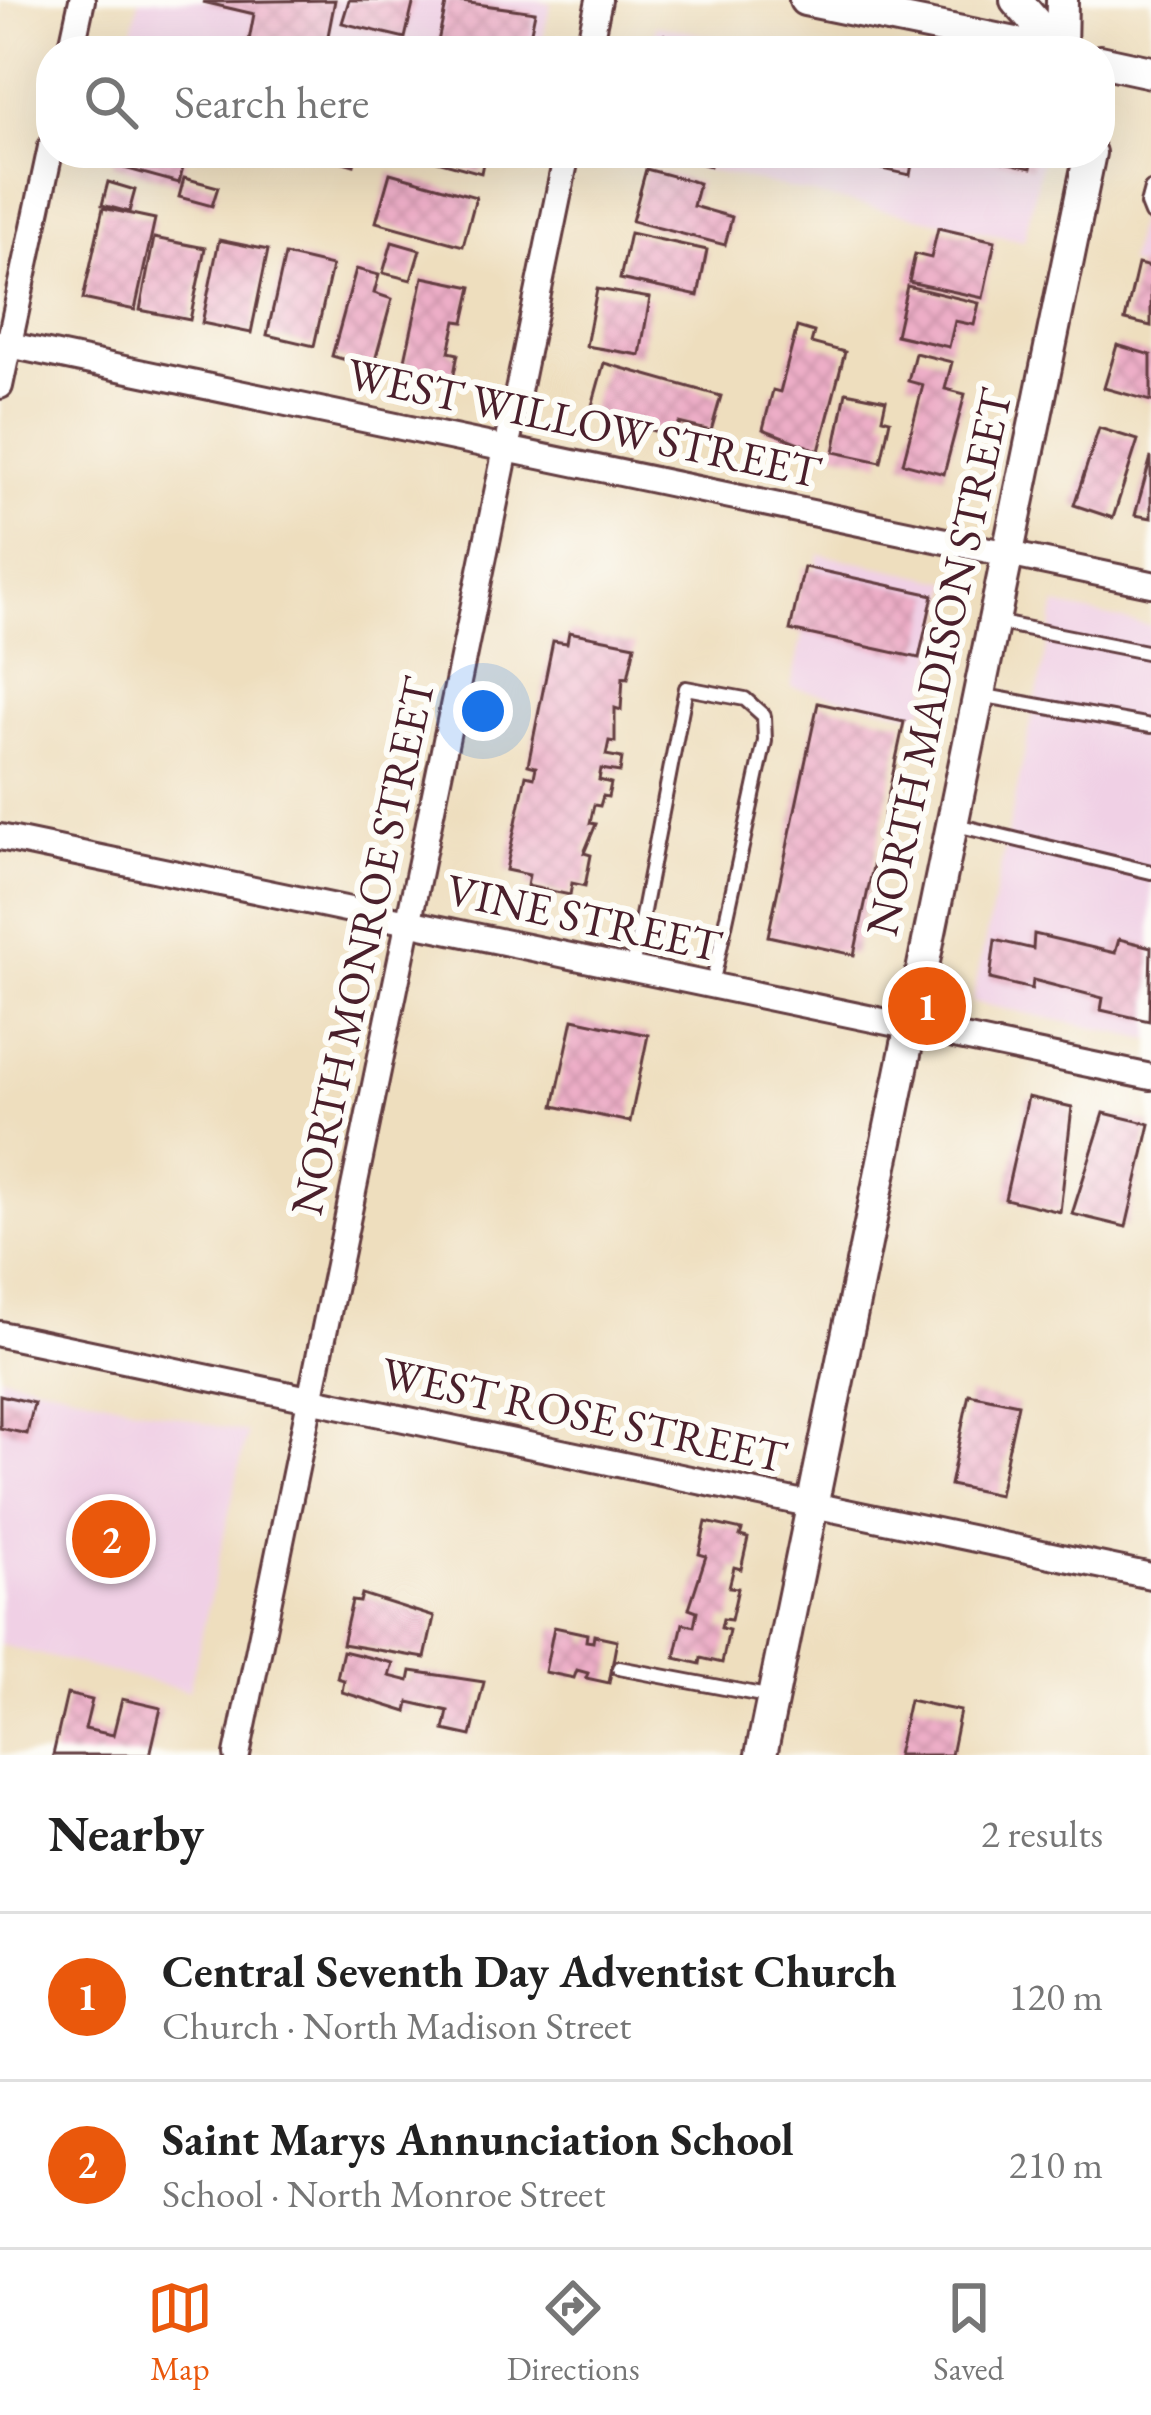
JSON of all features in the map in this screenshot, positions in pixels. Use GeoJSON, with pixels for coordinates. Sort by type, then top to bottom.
{"type":"FeatureCollection","features":[{"type":"Feature","properties":{"kind":"street"},"geometry":{"type":"LineString","coordinates":[[74,36],[82,0]]}},
{"type":"Feature","properties":{"kind":"street"},"geometry":{"type":"LineString","coordinates":[[591,36],[599,0]]}},
{"type":"Feature","properties":{"kind":"street"},"geometry":{"type":"LineString","coordinates":[[805,0],[984,36]]}},
{"type":"Feature","properties":{"kind":"street"},"geometry":{"type":"LineString","coordinates":[[909,21],[936,0]]}},
{"type":"Feature","properties":{"kind":"street"},"geometry":{"type":"LineString","coordinates":[[1016,0],[1046,36]]}},
{"type":"Feature","properties":{"kind":"street"},"geometry":{"type":"LineString","coordinates":[[1059,36],[1062,0]]}},
{"type":"Feature","properties":{"kind":"street"},"geometry":{"type":"LineString","coordinates":[[1115,64],[1151,71]]}},
{"type":"Feature","properties":{"kind":"street"},"geometry":{"type":"LineString","coordinates":[[0,386],[4,344],[46,168]]}},
{"type":"Feature","properties":{"kind":"street","name":"NORTH MONROE STREET"},"geometry":{"type":"LineString","coordinates":[[237,1755],[564,168]]}},
{"type":"Feature","properties":{"kind":"street","name":"NORTH MADISON STREET"},"geometry":{"type":"LineString","coordinates":[[761,1755],[1087,168]]}},
{"type":"Feature","properties":{"kind":"street","name":"WEST WILLOW STREET"},"geometry":{"type":"LineString","coordinates":[[4,344],[1151,584]]}},
{"type":"Feature","properties":{"kind":"street","name":"VINE STREET"},"geometry":{"type":"LineString","coordinates":[[0,837],[908,1027],[1150,1071]]}},
{"type":"Feature","properties":{"kind":"street","name":"WEST ROSE STREET"},"geometry":{"type":"LineString","coordinates":[[0,1334],[1151,1576]]}},
{"type":"Feature","properties":{"kind":"lane"},"geometry":{"type":"LineString","coordinates":[[1151,189],[1147,203],[1151,214]]}},
{"type":"Feature","properties":{"kind":"lane"},"geometry":{"type":"LineString","coordinates":[[994,622],[1151,653]]}},
{"type":"Feature","properties":{"kind":"lane"},"geometry":{"type":"LineString","coordinates":[[632,970],[686,688],[746,699],[764,716],[765,741],[711,986]]}},
{"type":"Feature","properties":{"kind":"lane"},"geometry":{"type":"LineString","coordinates":[[979,694],[1151,726]]}},
{"type":"Feature","properties":{"kind":"lane"},"geometry":{"type":"LineString","coordinates":[[951,824],[1151,872]]}},
{"type":"Feature","properties":{"kind":"lane"},"geometry":{"type":"LineString","coordinates":[[619,1668],[773,1697]]}},
{"type":"Feature","properties":{"kind":"shaded area"},"geometry":{"type":"Polygon","coordinates":[[[139,0],[551,3],[543,36],[131,36],[139,0]]]}},
{"type":"Feature","properties":{"kind":"shaded area"},"geometry":{"type":"Polygon","coordinates":[[[656,25],[708,36],[654,36],[656,25]]]}},
{"type":"Feature","properties":{"kind":"shaded area"},"geometry":{"type":"Polygon","coordinates":[[[1151,158],[1151,269],[1128,264],[1151,158]]]}},
{"type":"Feature","properties":{"kind":"shaded area"},"geometry":{"type":"Polygon","coordinates":[[[697,168],[1040,168],[1024,241],[697,168]]]}},
{"type":"Feature","properties":{"kind":"shaded area"},"geometry":{"type":"Polygon","coordinates":[[[819,554],[951,582],[922,716],[791,687],[819,554]]]}},
{"type":"Feature","properties":{"kind":"shaded area"},"geometry":{"type":"Polygon","coordinates":[[[1056,605],[1151,626],[1151,1040],[972,1002],[1056,605]]]}},
{"type":"Feature","properties":{"kind":"shaded area"},"geometry":{"type":"Polygon","coordinates":[[[0,1375],[247,1433],[189,1691],[0,1645],[0,1375]]]}},
{"type":"Feature","properties":{"kind":"building"},"geometry":{"type":"Polygon","coordinates":[[[335,0],[328,36],[250,36],[254,14],[203,2],[335,0]]]}},
{"type":"Feature","properties":{"kind":"building"},"geometry":{"type":"Polygon","coordinates":[[[349,0],[414,0],[405,36],[342,23],[349,0]]]}},
{"type":"Feature","properties":{"kind":"building"},"geometry":{"type":"Polygon","coordinates":[[[447,0],[535,12],[530,36],[439,36],[447,0]]]}},
{"type":"Feature","properties":{"kind":"building"},"geometry":{"type":"Polygon","coordinates":[[[124,168],[183,168],[179,183],[124,168]]]}},
{"type":"Feature","properties":{"kind":"building"},"geometry":{"type":"Polygon","coordinates":[[[878,168],[911,168],[910,175],[878,168]]]}},
{"type":"Feature","properties":{"kind":"building"},"geometry":{"type":"Polygon","coordinates":[[[646,169],[699,183],[693,206],[732,217],[725,245],[632,221],[646,169]]]}},
{"type":"Feature","properties":{"kind":"building"},"geometry":{"type":"Polygon","coordinates":[[[390,173],[476,197],[463,246],[376,222],[390,173]]]}},
{"type":"Feature","properties":{"kind":"building"},"geometry":{"type":"Polygon","coordinates":[[[184,178],[218,187],[212,206],[179,197],[184,178]]]}},
{"type":"Feature","properties":{"kind":"building"},"geometry":{"type":"Polygon","coordinates":[[[108,182],[135,190],[129,212],[102,205],[108,182]]]}},
{"type":"Feature","properties":{"kind":"building"},"geometry":{"type":"Polygon","coordinates":[[[103,208],[155,219],[135,310],[83,299],[103,208]]]}},
{"type":"Feature","properties":{"kind":"building"},"geometry":{"type":"Polygon","coordinates":[[[938,228],[995,241],[983,298],[909,282],[915,254],[931,258],[938,228]]]}},
{"type":"Feature","properties":{"kind":"building"},"geometry":{"type":"Polygon","coordinates":[[[630,233],[707,250],[698,296],[620,279],[630,233]]]}},
{"type":"Feature","properties":{"kind":"building"},"geometry":{"type":"Polygon","coordinates":[[[154,238],[205,248],[190,320],[140,310],[154,238]]]}},
{"type":"Feature","properties":{"kind":"building"},"geometry":{"type":"Polygon","coordinates":[[[219,240],[268,250],[251,333],[202,323],[219,240]]]}},
{"type":"Feature","properties":{"kind":"building"},"geometry":{"type":"Polygon","coordinates":[[[392,242],[420,250],[411,280],[383,273],[392,242]]]}},
{"type":"Feature","properties":{"kind":"building"},"geometry":{"type":"Polygon","coordinates":[[[285,255],[332,266],[314,346],[267,335],[285,255]]]}},
{"type":"Feature","properties":{"kind":"building"},"geometry":{"type":"Polygon","coordinates":[[[1138,264],[1151,267],[1151,326],[1125,320],[1138,264]]]}},
{"type":"Feature","properties":{"kind":"building"},"geometry":{"type":"Polygon","coordinates":[[[356,269],[379,275],[374,293],[392,299],[373,368],[332,356],[356,269]]]}},
{"type":"Feature","properties":{"kind":"building"},"geometry":{"type":"Polygon","coordinates":[[[423,277],[472,287],[464,322],[456,321],[449,352],[458,354],[452,384],[402,374],[423,277]]]}},
{"type":"Feature","properties":{"kind":"building"},"geometry":{"type":"Polygon","coordinates":[[[907,286],[979,303],[974,325],[955,321],[949,347],[896,335],[907,286]]]}},
{"type":"Feature","properties":{"kind":"building"},"geometry":{"type":"Polygon","coordinates":[[[597,289],[650,298],[640,355],[586,346],[597,289]]]}},
{"type":"Feature","properties":{"kind":"building"},"geometry":{"type":"Polygon","coordinates":[[[797,327],[814,332],[811,343],[845,352],[819,451],[763,429],[773,390],[780,392],[797,327]]]}},
{"type":"Feature","properties":{"kind":"building"},"geometry":{"type":"Polygon","coordinates":[[[1117,345],[1151,355],[1151,401],[1104,388],[1117,345]]]}},
{"type":"Feature","properties":{"kind":"building"},"geometry":{"type":"Polygon","coordinates":[[[915,353],[952,362],[945,389],[965,394],[944,474],[903,463],[923,385],[908,381],[915,353]]]}},
{"type":"Feature","properties":{"kind":"building"},"geometry":{"type":"Polygon","coordinates":[[[604,363],[721,396],[711,431],[679,423],[675,437],[590,413],[604,363]]]}},
{"type":"Feature","properties":{"kind":"building"},"geometry":{"type":"Polygon","coordinates":[[[846,392],[886,400],[882,418],[890,420],[881,462],[834,452],[846,392]]]}},
{"type":"Feature","properties":{"kind":"building"},"geometry":{"type":"Polygon","coordinates":[[[1099,428],[1138,440],[1113,518],[1074,505],[1099,428]]]}},
{"type":"Feature","properties":{"kind":"building"},"geometry":{"type":"Polygon","coordinates":[[[1151,457],[1151,518],[1135,515],[1151,457]]]}},
{"type":"Feature","properties":{"kind":"building"},"geometry":{"type":"Polygon","coordinates":[[[804,567],[933,595],[919,658],[790,630],[804,567]]]}},
{"type":"Feature","properties":{"kind":"building"},"geometry":{"type":"Polygon","coordinates":[[[569,632],[635,645],[628,678],[623,677],[621,710],[615,708],[615,742],[609,741],[606,755],[622,758],[620,772],[601,769],[599,780],[611,783],[608,797],[603,796],[600,806],[594,805],[590,823],[596,824],[584,853],[591,855],[585,886],[572,883],[570,895],[527,886],[529,875],[506,870],[526,775],[534,777],[536,767],[528,765],[553,641],[567,643],[569,632]]]}},
{"type":"Feature","properties":{"kind":"building"},"geometry":{"type":"Polygon","coordinates":[[[818,703],[904,722],[854,955],[768,936],[818,703]]]}},
{"type":"Feature","properties":{"kind":"building"},"geometry":{"type":"Polygon","coordinates":[[[1034,934],[1115,953],[1119,939],[1151,947],[1149,1021],[1101,1010],[1103,998],[1033,980],[1032,989],[990,979],[995,940],[1033,949],[1034,934]]]}},
{"type":"Feature","properties":{"kind":"building"},"geometry":{"type":"Polygon","coordinates":[[[573,1019],[648,1035],[630,1122],[554,1106],[573,1019]]]}},
{"type":"Feature","properties":{"kind":"building"},"geometry":{"type":"Polygon","coordinates":[[[1028,1097],[1072,1107],[1060,1212],[1005,1199],[1028,1097]]]}},
{"type":"Feature","properties":{"kind":"building"},"geometry":{"type":"Polygon","coordinates":[[[1104,1113],[1150,1124],[1126,1227],[1072,1214],[1104,1113]]]}},
{"type":"Feature","properties":{"kind":"building"},"geometry":{"type":"Polygon","coordinates":[[[969,1394],[1018,1404],[999,1495],[950,1485],[969,1394]]]}},
{"type":"Feature","properties":{"kind":"building"},"geometry":{"type":"Polygon","coordinates":[[[0,1395],[34,1403],[27,1434],[0,1428],[0,1395]]]}},
{"type":"Feature","properties":{"kind":"building"},"geometry":{"type":"Polygon","coordinates":[[[706,1522],[742,1530],[740,1536],[748,1538],[741,1569],[734,1567],[729,1587],[738,1588],[731,1620],[723,1619],[721,1628],[729,1630],[722,1663],[701,1658],[700,1664],[675,1658],[683,1623],[694,1626],[697,1611],[689,1608],[706,1556],[699,1554],[706,1522]]]}},
{"type":"Feature","properties":{"kind":"building"},"geometry":{"type":"Polygon","coordinates":[[[362,1594],[434,1617],[425,1658],[342,1644],[352,1601],[360,1602],[362,1594]]]}},
{"type":"Feature","properties":{"kind":"building"},"geometry":{"type":"Polygon","coordinates":[[[554,1627],[587,1634],[586,1641],[593,1642],[594,1635],[617,1640],[609,1683],[586,1678],[588,1673],[577,1670],[574,1678],[545,1672],[554,1627]]]}},
{"type":"Feature","properties":{"kind":"building"},"geometry":{"type":"Polygon","coordinates":[[[343,1651],[393,1663],[389,1676],[409,1681],[411,1671],[484,1682],[471,1736],[444,1730],[448,1711],[409,1702],[407,1712],[342,1692],[344,1680],[337,1678],[343,1651]]]}},
{"type":"Feature","properties":{"kind":"building"},"geometry":{"type":"Polygon","coordinates":[[[67,1694],[92,1700],[85,1729],[113,1735],[122,1699],[161,1708],[150,1755],[53,1755],[67,1694]]]}},
{"type":"Feature","properties":{"kind":"building"},"geometry":{"type":"Polygon","coordinates":[[[909,1700],[960,1711],[951,1755],[897,1755],[909,1700]]]}},
{"type":"Feature","properties":{"kind":"place","name":"Central Seventh Day Adventist Church"},"geometry":{"type":"Point","coordinates":[927,1006]}},
{"type":"Feature","properties":{"kind":"place","name":"Saint Marys Annunciation School"},"geometry":{"type":"Point","coordinates":[111,1539]}}]}
